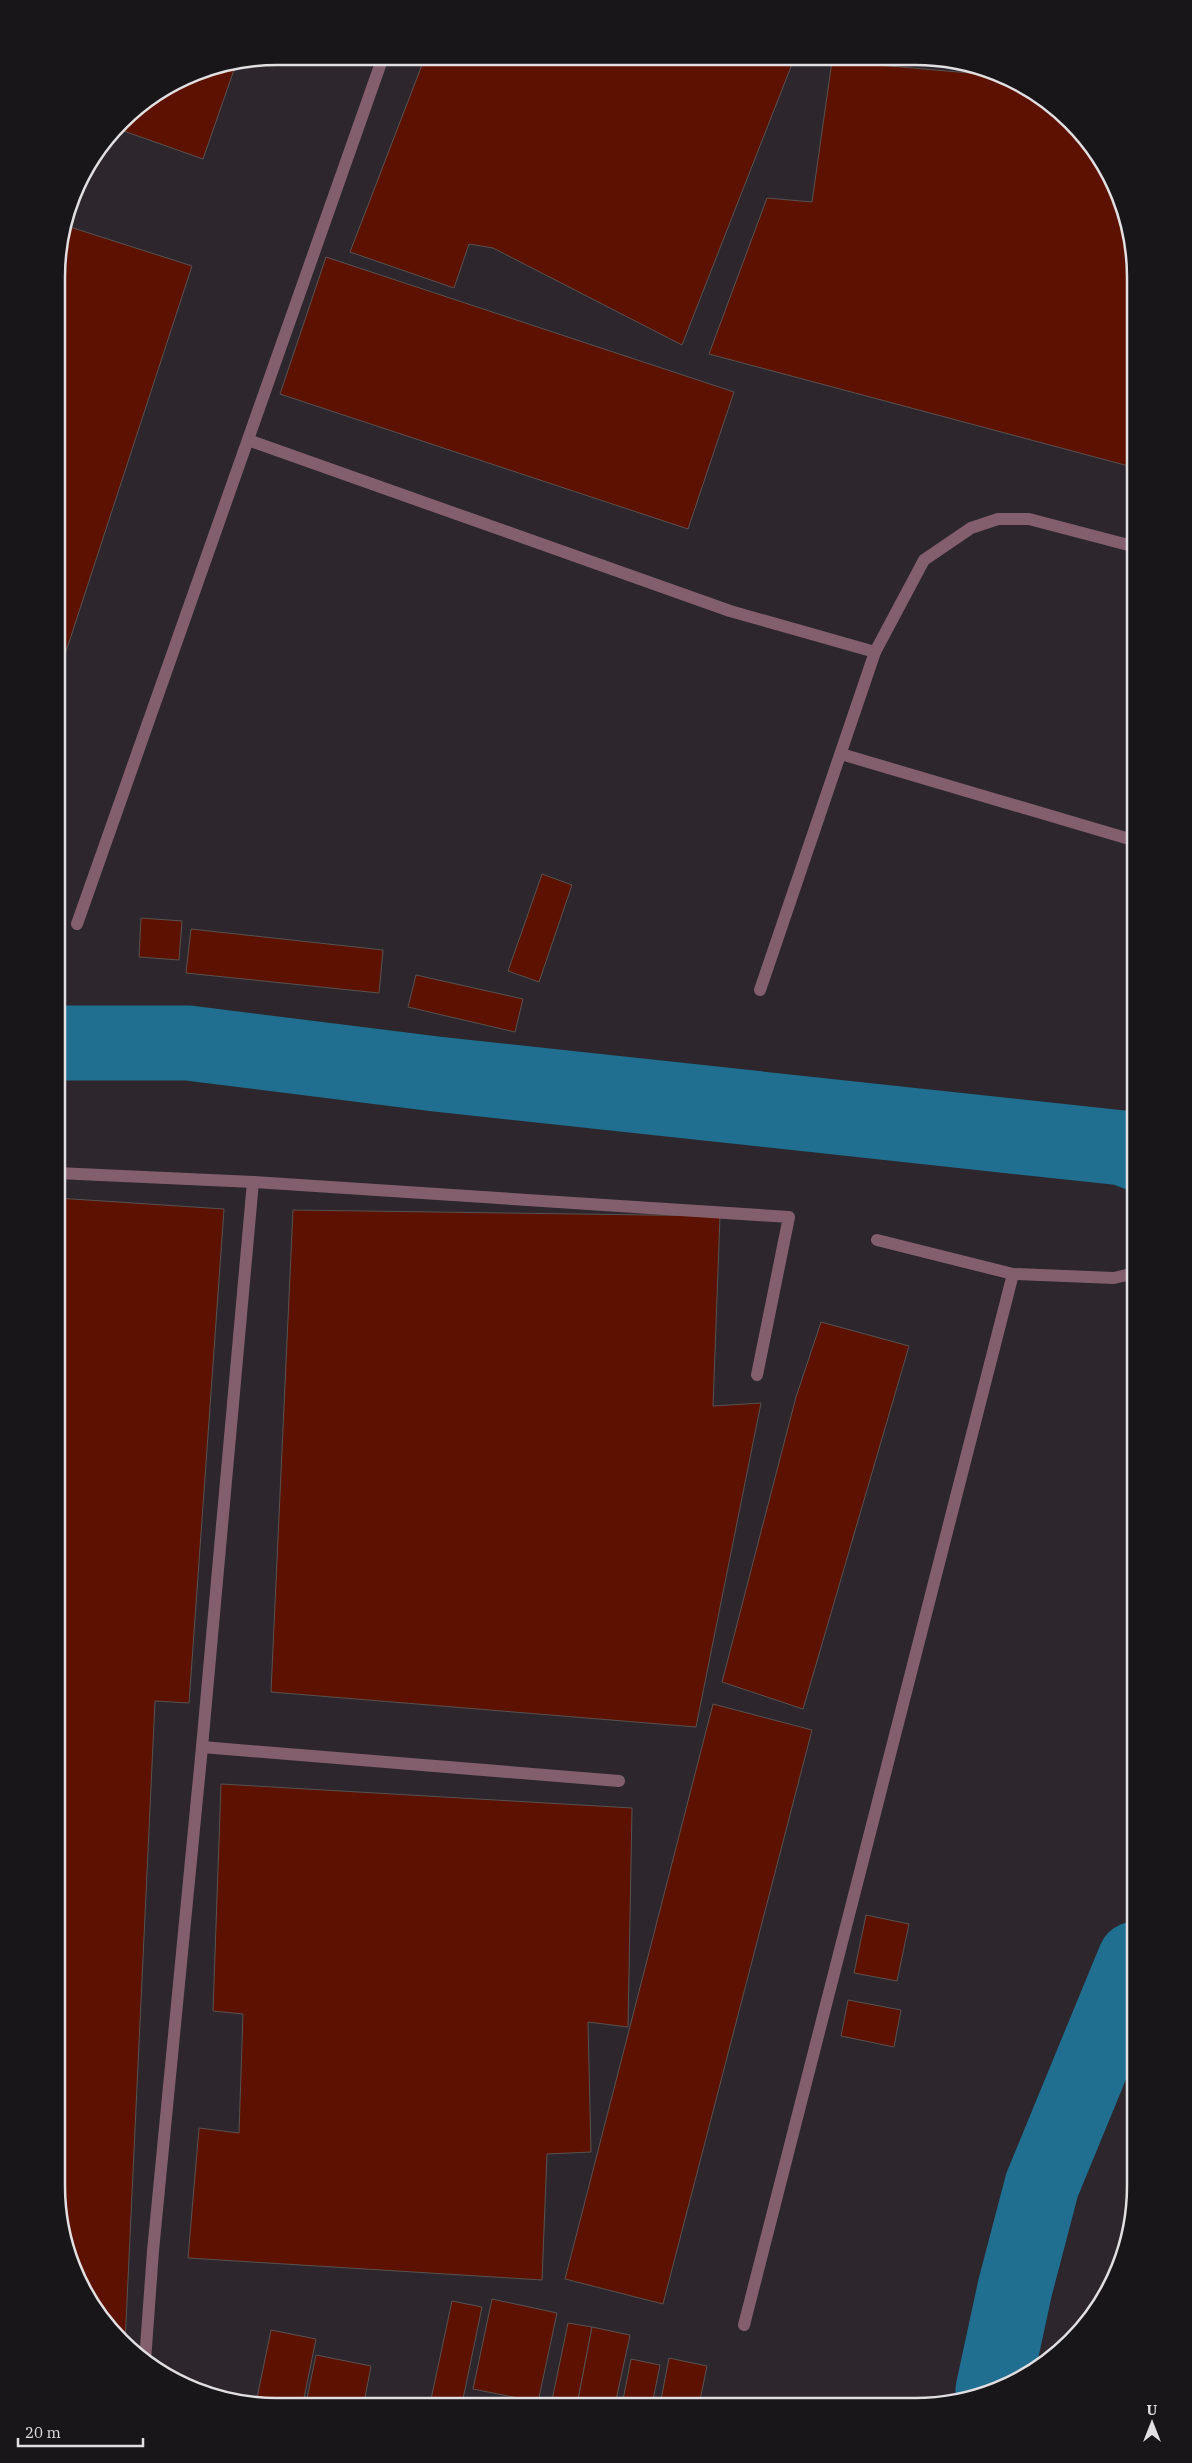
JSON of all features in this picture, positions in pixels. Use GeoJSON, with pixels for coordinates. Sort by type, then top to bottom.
{"type":"FeatureCollection","features":[{"type":"Feature","properties":{"kind":"lane"},"geometry":{"type":"LineString","coordinates":[[77,924],[380,65]]}},
{"type":"Feature","properties":{"kind":"lane"},"geometry":{"type":"LineString","coordinates":[[248,440],[730,610],[875,652]]}},
{"type":"Feature","properties":{"kind":"lane"},"geometry":{"type":"LineString","coordinates":[[760,990],[875,652],[924,560],[971,528],[998,519],[1029,519],[1127,545]]}},
{"type":"Feature","properties":{"kind":"lane"},"geometry":{"type":"LineString","coordinates":[[841,754],[1127,838]]}},
{"type":"Feature","properties":{"kind":"lane"},"geometry":{"type":"LineString","coordinates":[[65,1173],[253,1182],[789,1217],[757,1375]]}},
{"type":"Feature","properties":{"kind":"lane"},"geometry":{"type":"LineString","coordinates":[[146,2352],[153,2251],[202,1747],[253,1182]]}},
{"type":"Feature","properties":{"kind":"lane"},"geometry":{"type":"LineString","coordinates":[[877,1240],[1013,1274],[1114,1278],[1127,1275]]}},
{"type":"Feature","properties":{"kind":"lane"},"geometry":{"type":"LineString","coordinates":[[744,2325],[1013,1274]]}},
{"type":"Feature","properties":{"kind":"lane"},"geometry":{"type":"LineString","coordinates":[[202,1747],[619,1781]]}},
{"type":"Feature","properties":{"kind":"shaded area"},"geometry":{"type":"Polygon","coordinates":[[[264,65],[928,65],[956,69],[983,76],[1021,93],[1065,127],[1099,171],[1111,196],[1120,222],[1127,264],[1127,2199],[1123,2227],[1116,2254],[1099,2292],[1083,2315],[1065,2336],[1033,2362],[996,2382],[970,2391],[928,2398],[264,2398],[236,2394],[209,2387],[171,2370],[127,2336],[93,2292],[81,2267],[72,2241],[65,2199],[65,264],[72,222],[81,196],[101,159],[127,127],[171,93],[196,81],[222,72],[264,65]]]}},
{"type":"Feature","properties":{"kind":"building"},"geometry":{"type":"Polygon","coordinates":[[[422,65],[792,65],[682,345],[493,248],[469,244],[454,288],[350,252],[422,65]]]}},
{"type":"Feature","properties":{"kind":"building"},"geometry":{"type":"Polygon","coordinates":[[[831,65],[878,65],[975,73],[1021,93],[1055,118],[1074,137],[1099,171],[1116,209],[1123,236],[1127,264],[1127,466],[709,354],[767,198],[812,202],[831,65]]]}},
{"type":"Feature","properties":{"kind":"building"},"geometry":{"type":"Polygon","coordinates":[[[234,69],[203,159],[123,131],[148,109],[171,93],[209,76],[234,69]]]}},
{"type":"Feature","properties":{"kind":"building"},"geometry":{"type":"Polygon","coordinates":[[[71,227],[192,266],[65,655],[65,264],[71,227]]]}},
{"type":"Feature","properties":{"kind":"building"},"geometry":{"type":"Polygon","coordinates":[[[326,257],[734,392],[688,529],[280,394],[326,257]]]}},
{"type":"Feature","properties":{"kind":"building"},"geometry":{"type":"Polygon","coordinates":[[[542,874],[572,885],[539,982],[508,971],[542,874]]]}},
{"type":"Feature","properties":{"kind":"building"},"geometry":{"type":"Polygon","coordinates":[[[141,918],[182,921],[179,960],[139,957],[141,918]]]}},
{"type":"Feature","properties":{"kind":"building"},"geometry":{"type":"Polygon","coordinates":[[[191,929],[383,950],[379,993],[186,973],[191,929]]]}},
{"type":"Feature","properties":{"kind":"building"},"geometry":{"type":"Polygon","coordinates":[[[416,975],[523,999],[515,1032],[408,1007],[416,975]]]}},
{"type":"Feature","properties":{"kind":"building"},"geometry":{"type":"Polygon","coordinates":[[[65,1199],[224,1209],[189,1703],[155,1701],[125,2334],[93,2292],[81,2267],[72,2241],[65,2199],[65,1199]]]}},
{"type":"Feature","properties":{"kind":"building"},"geometry":{"type":"Polygon","coordinates":[[[293,1210],[720,1216],[713,1406],[761,1403],[696,1727],[271,1692],[293,1210]]]}},
{"type":"Feature","properties":{"kind":"building"},"geometry":{"type":"Polygon","coordinates":[[[821,1322],[909,1346],[803,1709],[722,1682],[796,1397],[821,1322]]]}},
{"type":"Feature","properties":{"kind":"building"},"geometry":{"type":"Polygon","coordinates":[[[713,1704],[812,1730],[663,2304],[565,2279],[713,1704]]]}},
{"type":"Feature","properties":{"kind":"building"},"geometry":{"type":"Polygon","coordinates":[[[221,1784],[632,1808],[628,2027],[588,2022],[591,2152],[547,2154],[542,2280],[188,2258],[199,2128],[239,2133],[243,2014],[213,2011],[221,1784]]]}},
{"type":"Feature","properties":{"kind":"building"},"geometry":{"type":"Polygon","coordinates":[[[866,1915],[909,1924],[897,1981],[854,1973],[866,1915]]]}},
{"type":"Feature","properties":{"kind":"building"},"geometry":{"type":"Polygon","coordinates":[[[848,2000],[901,2010],[894,2047],[841,2036],[848,2000]]]}},
{"type":"Feature","properties":{"kind":"building"},"geometry":{"type":"Polygon","coordinates":[[[492,2299],[557,2313],[539,2398],[518,2398],[473,2389],[492,2299]]]}},
{"type":"Feature","properties":{"kind":"building"},"geometry":{"type":"Polygon","coordinates":[[[452,2301],[482,2307],[463,2398],[431,2398],[452,2301]]]}},
{"type":"Feature","properties":{"kind":"building"},"geometry":{"type":"Polygon","coordinates":[[[568,2323],[592,2327],[578,2398],[552,2398],[568,2323]]]}},
{"type":"Feature","properties":{"kind":"building"},"geometry":{"type":"Polygon","coordinates":[[[592,2327],[630,2335],[616,2398],[578,2398],[592,2327]]]}},
{"type":"Feature","properties":{"kind":"building"},"geometry":{"type":"Polygon","coordinates":[[[271,2330],[316,2339],[304,2398],[257,2397],[271,2330]]]}},
{"type":"Feature","properties":{"kind":"building"},"geometry":{"type":"Polygon","coordinates":[[[316,2355],[371,2366],[365,2398],[307,2398],[316,2355]]]}},
{"type":"Feature","properties":{"kind":"building"},"geometry":{"type":"Polygon","coordinates":[[[669,2358],[707,2366],[700,2398],[661,2398],[669,2358]]]}},
{"type":"Feature","properties":{"kind":"building"},"geometry":{"type":"Polygon","coordinates":[[[631,2359],[660,2365],[653,2398],[623,2398],[631,2359]]]}},
{"type":"Feature","properties":{"kind":"waterway"},"geometry":{"type":"LineString","coordinates":[[65,1043],[188,1043],[436,1074],[1127,1150]]}},
{"type":"Feature","properties":{"kind":"waterway"},"geometry":{"type":"LineString","coordinates":[[995,2383],[1015,2288],[1042,2185],[1127,1978]]}}]}
